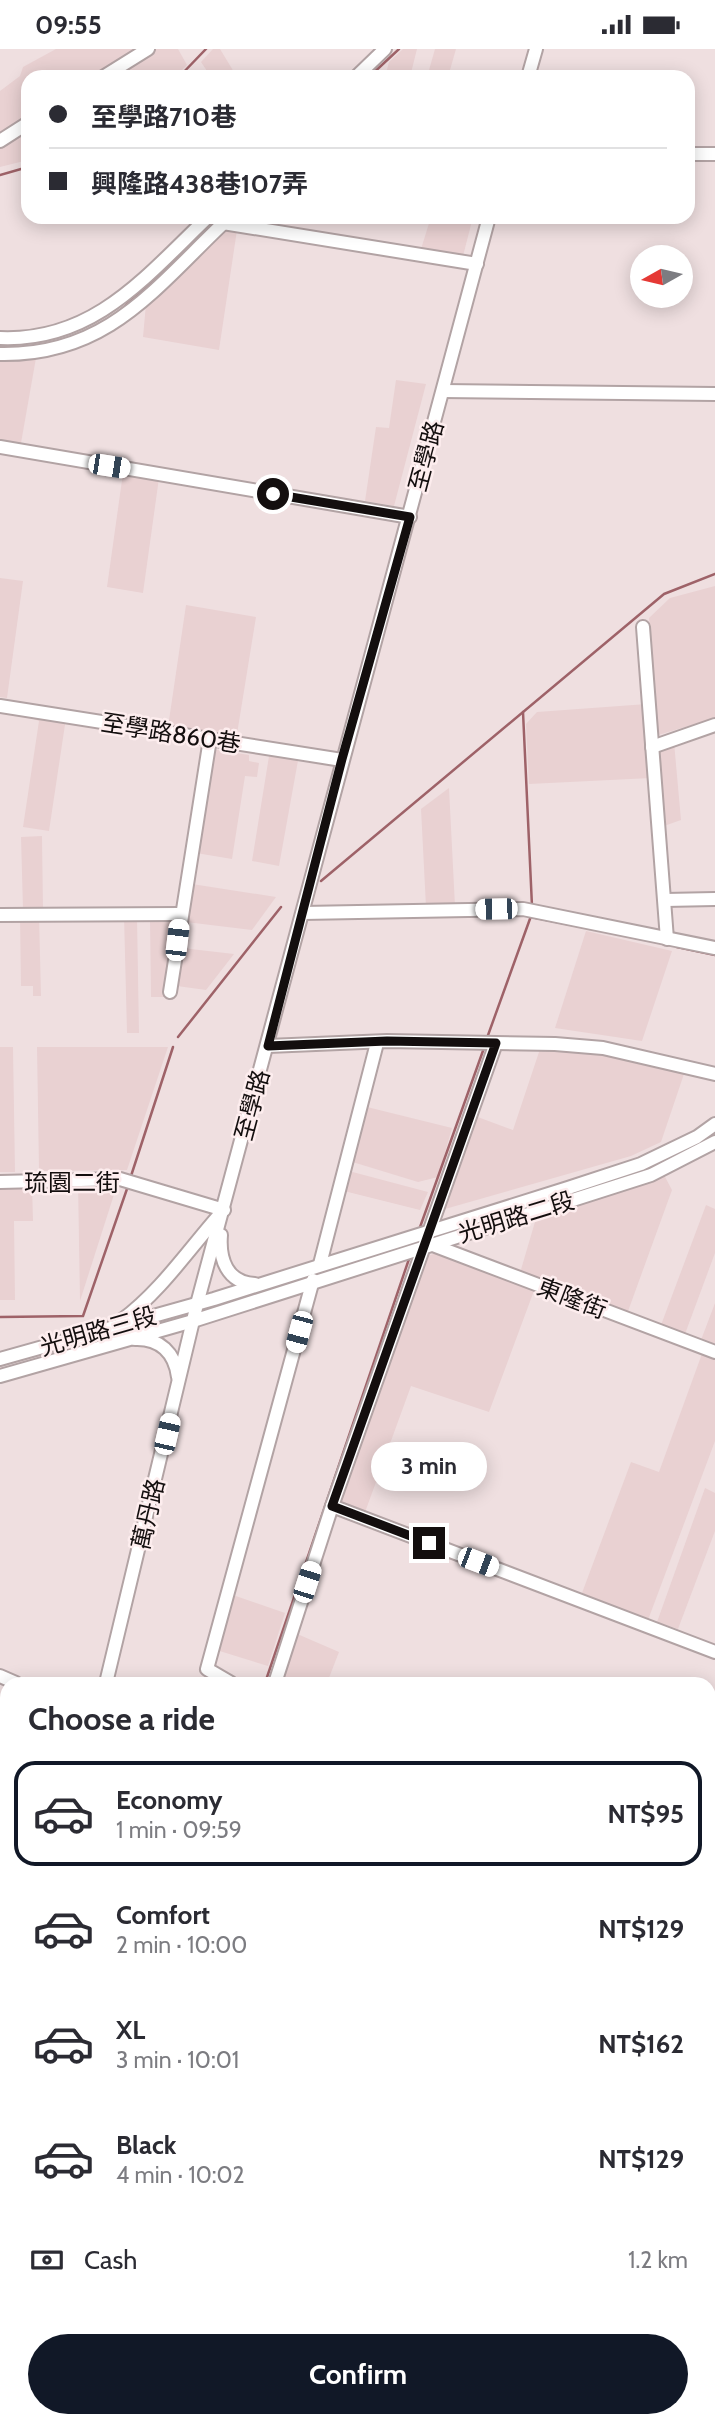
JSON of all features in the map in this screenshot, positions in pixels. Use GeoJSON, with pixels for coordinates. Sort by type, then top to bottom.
{"type":"FeatureCollection","features":[{"type":"Feature","properties":{"kind":"street"},"geometry":{"type":"LineString","coordinates":[[115,70],[148,49]]}},
{"type":"Feature","properties":{"kind":"street"},"geometry":{"type":"LineString","coordinates":[[363,70],[385,49]]}},
{"type":"Feature","properties":{"kind":"street"},"geometry":{"type":"LineString","coordinates":[[530,70],[537,49]]}},
{"type":"Feature","properties":{"kind":"street"},"geometry":{"type":"LineString","coordinates":[[0,141],[21,128]]}},
{"type":"Feature","properties":{"kind":"street"},"geometry":{"type":"LineString","coordinates":[[695,154],[715,154]]}},
{"type":"Feature","properties":{"kind":"street"},"geometry":{"type":"LineString","coordinates":[[0,338],[43,336],[98,315],[121,299],[197,224]]}},
{"type":"Feature","properties":{"kind":"street"},"geometry":{"type":"LineString","coordinates":[[0,354],[24,354],[70,346],[117,323],[164,282],[223,224]]}},
{"type":"Feature","properties":{"kind":"street"},"geometry":{"type":"LineString","coordinates":[[250,224],[477,264]]}},
{"type":"Feature","properties":{"kind":"street","name":"至學路"},"geometry":{"type":"LineString","coordinates":[[197,1304],[487,224]]}},
{"type":"Feature","properties":{"kind":"street"},"geometry":{"type":"LineString","coordinates":[[443,391],[715,394]]}},
{"type":"Feature","properties":{"kind":"street"},"geometry":{"type":"LineString","coordinates":[[0,447],[410,517]]}},
{"type":"Feature","properties":{"kind":"street"},"geometry":{"type":"LineString","coordinates":[[643,627],[667,939]]}},
{"type":"Feature","properties":{"kind":"street","name":"至學路860巷"},"geometry":{"type":"LineString","coordinates":[[0,706],[342,759]]}},
{"type":"Feature","properties":{"kind":"street"},"geometry":{"type":"LineString","coordinates":[[652,747],[715,725]]}},
{"type":"Feature","properties":{"kind":"street"},"geometry":{"type":"LineString","coordinates":[[170,992],[180,914],[210,739]]}},
{"type":"Feature","properties":{"kind":"street"},"geometry":{"type":"LineString","coordinates":[[665,901],[715,899]]}},
{"type":"Feature","properties":{"kind":"street"},"geometry":{"type":"LineString","coordinates":[[303,913],[523,909],[715,949]]}},
{"type":"Feature","properties":{"kind":"street"},"geometry":{"type":"LineString","coordinates":[[0,915],[180,914]]}},
{"type":"Feature","properties":{"kind":"street"},"geometry":{"type":"LineString","coordinates":[[320,1264],[377,1043]]}},
{"type":"Feature","properties":{"kind":"street"},"geometry":{"type":"LineString","coordinates":[[268,1046],[496,1043],[603,1048],[715,1074]]}},
{"type":"Feature","properties":{"kind":"street"},"geometry":{"type":"LineString","coordinates":[[277,1677],[332,1506],[496,1043]]}},
{"type":"Feature","properties":{"kind":"street","name":"光明路二段"},"geometry":{"type":"LineString","coordinates":[[193,1321],[641,1164],[697,1137],[715,1124]]}},
{"type":"Feature","properties":{"kind":"street","name":"光明路二段"},"geometry":{"type":"LineString","coordinates":[[197,1304],[320,1264],[428,1239],[651,1175],[715,1142]]}},
{"type":"Feature","properties":{"kind":"street","name":"琉園二街"},"geometry":{"type":"LineString","coordinates":[[0,1182],[120,1179],[223,1210]]}},
{"type":"Feature","properties":{"kind":"street"},"geometry":{"type":"LineString","coordinates":[[223,1210],[221,1260],[239,1280],[260,1284]]}},
{"type":"Feature","properties":{"kind":"street"},"geometry":{"type":"LineString","coordinates":[[113,1326],[140,1307],[223,1210]]}},
{"type":"Feature","properties":{"kind":"street","name":"東隆街"},"geometry":{"type":"LineString","coordinates":[[428,1239],[715,1352]]}},
{"type":"Feature","properties":{"kind":"street"},"geometry":{"type":"LineString","coordinates":[[220,1677],[206,1669],[313,1280]]}},
{"type":"Feature","properties":{"kind":"street","name":"萬丹路"},"geometry":{"type":"LineString","coordinates":[[107,1677],[197,1304]]}},
{"type":"Feature","properties":{"kind":"street","name":"光明路三段"},"geometry":{"type":"LineString","coordinates":[[0,1359],[197,1304]]}},
{"type":"Feature","properties":{"kind":"street","name":"光明路三段"},"geometry":{"type":"LineString","coordinates":[[0,1376],[193,1321]]}},
{"type":"Feature","properties":{"kind":"street"},"geometry":{"type":"LineString","coordinates":[[120,1340],[157,1342],[170,1352],[177,1367],[178,1386]]}},
{"type":"Feature","properties":{"kind":"street"},"geometry":{"type":"LineString","coordinates":[[332,1506],[715,1652]]}},
{"type":"Feature","properties":{"kind":"shaded area"},"geometry":{"type":"Polygon","coordinates":[[[56,49],[178,49],[187,65],[182,70],[22,70],[56,49]]]}},
{"type":"Feature","properties":{"kind":"shaded area"},"geometry":{"type":"Polygon","coordinates":[[[213,49],[220,49],[233,70],[206,70],[201,62],[213,49]]]}},
{"type":"Feature","properties":{"kind":"shaded area"},"geometry":{"type":"Polygon","coordinates":[[[403,49],[417,49],[412,70],[387,70],[389,62],[403,49]]]}},
{"type":"Feature","properties":{"kind":"shaded area"},"geometry":{"type":"Polygon","coordinates":[[[435,49],[456,49],[450,70],[429,70],[435,49]]]}},
{"type":"Feature","properties":{"kind":"shaded area"},"geometry":{"type":"Polygon","coordinates":[[[21,73],[21,162],[0,167],[0,91],[21,73]]]}},
{"type":"Feature","properties":{"kind":"shaded area"},"geometry":{"type":"Polygon","coordinates":[[[429,224],[471,224],[463,256],[421,249],[429,224]]]}},
{"type":"Feature","properties":{"kind":"shaded area"},"geometry":{"type":"Polygon","coordinates":[[[221,229],[237,230],[219,350],[143,337],[146,304],[221,229]]]}},
{"type":"Feature","properties":{"kind":"shaded area"},"geometry":{"type":"Polygon","coordinates":[[[0,357],[36,358],[21,443],[0,440],[0,357]]]}},
{"type":"Feature","properties":{"kind":"shaded area"},"geometry":{"type":"Polygon","coordinates":[[[396,380],[426,384],[394,506],[365,501],[376,427],[389,428],[396,380]]]}},
{"type":"Feature","properties":{"kind":"shaded area"},"geometry":{"type":"Polygon","coordinates":[[[123,473],[159,478],[143,593],[107,587],[123,473]]]}},
{"type":"Feature","properties":{"kind":"shaded area"},"geometry":{"type":"Polygon","coordinates":[[[0,578],[23,581],[7,698],[0,697],[0,578]]]}},
{"type":"Feature","properties":{"kind":"shaded area"},"geometry":{"type":"Polygon","coordinates":[[[715,586],[715,718],[655,736],[649,618],[670,598],[715,586]]]}},
{"type":"Feature","properties":{"kind":"shaded area"},"geometry":{"type":"Polygon","coordinates":[[[186,605],[256,617],[237,734],[168,727],[186,605]]]}},
{"type":"Feature","properties":{"kind":"shaded area"},"geometry":{"type":"Polygon","coordinates":[[[647,704],[651,778],[529,784],[526,724],[537,712],[647,704]]]}},
{"type":"Feature","properties":{"kind":"shaded area"},"geometry":{"type":"Polygon","coordinates":[[[34,713],[66,718],[49,831],[23,827],[39,721],[33,719],[34,713]]]}},
{"type":"Feature","properties":{"kind":"shaded area"},"geometry":{"type":"Polygon","coordinates":[[[674,742],[681,820],[664,826],[656,747],[674,742]]]}},
{"type":"Feature","properties":{"kind":"shaded area"},"geometry":{"type":"Polygon","coordinates":[[[212,749],[249,755],[249,761],[259,763],[257,777],[245,776],[232,859],[196,853],[212,749]]]}},
{"type":"Feature","properties":{"kind":"shaded area"},"geometry":{"type":"Polygon","coordinates":[[[270,750],[299,755],[279,866],[252,861],[270,750]]]}},
{"type":"Feature","properties":{"kind":"shaded area"},"geometry":{"type":"Polygon","coordinates":[[[449,788],[455,906],[426,907],[421,809],[449,788]]]}},
{"type":"Feature","properties":{"kind":"shaded area"},"geometry":{"type":"Polygon","coordinates":[[[42,836],[43,910],[23,910],[21,837],[42,836]]]}},
{"type":"Feature","properties":{"kind":"shaded area"},"geometry":{"type":"Polygon","coordinates":[[[192,884],[276,897],[252,930],[186,922],[192,884]]]}},
{"type":"Feature","properties":{"kind":"shaded area"},"geometry":{"type":"Polygon","coordinates":[[[39,915],[41,996],[33,996],[33,986],[21,986],[20,916],[39,915]]]}},
{"type":"Feature","properties":{"kind":"shaded area"},"geometry":{"type":"Polygon","coordinates":[[[124,916],[137,916],[139,1033],[127,1033],[124,916]]]}},
{"type":"Feature","properties":{"kind":"shaded area"},"geometry":{"type":"Polygon","coordinates":[[[179,917],[167,997],[151,997],[150,919],[179,917]]]}},
{"type":"Feature","properties":{"kind":"shaded area"},"geometry":{"type":"Polygon","coordinates":[[[586,931],[672,951],[642,1041],[555,1028],[586,931]]]}},
{"type":"Feature","properties":{"kind":"shaded area"},"geometry":{"type":"Polygon","coordinates":[[[182,948],[234,954],[206,990],[177,986],[182,948]]]}},
{"type":"Feature","properties":{"kind":"shaded area"},"geometry":{"type":"Polygon","coordinates":[[[541,1046],[602,1051],[686,1068],[661,1142],[631,1156],[445,1209],[475,1116],[513,1130],[541,1046]]]}},
{"type":"Feature","properties":{"kind":"shaded area"},"geometry":{"type":"Polygon","coordinates":[[[0,1047],[13,1047],[15,1172],[0,1172],[0,1047]]]}},
{"type":"Feature","properties":{"kind":"shaded area"},"geometry":{"type":"Polygon","coordinates":[[[37,1047],[168,1047],[127,1170],[39,1171],[37,1047]]]}},
{"type":"Feature","properties":{"kind":"shaded area"},"geometry":{"type":"Polygon","coordinates":[[[363,1106],[452,1128],[438,1177],[418,1182],[346,1160],[363,1106]]]}},
{"type":"Feature","properties":{"kind":"shaded area"},"geometry":{"type":"Polygon","coordinates":[[[345,1170],[428,1192],[420,1210],[340,1190],[345,1170]]]}},
{"type":"Feature","properties":{"kind":"shaded area"},"geometry":{"type":"Polygon","coordinates":[[[664,1175],[672,1190],[627,1314],[520,1273],[537,1215],[591,1202],[664,1175]]]}},
{"type":"Feature","properties":{"kind":"shaded area"},"geometry":{"type":"Polygon","coordinates":[[[78,1182],[118,1182],[80,1301],[78,1182]]]}},
{"type":"Feature","properties":{"kind":"shaded area"},"geometry":{"type":"Polygon","coordinates":[[[32,1185],[33,1221],[14,1221],[15,1300],[0,1300],[0,1186],[32,1185]]]}},
{"type":"Feature","properties":{"kind":"shaded area"},"geometry":{"type":"Polygon","coordinates":[[[706,1205],[715,1209],[715,1253],[685,1334],[661,1325],[706,1205]]]}},
{"type":"Feature","properties":{"kind":"shaded area"},"geometry":{"type":"Polygon","coordinates":[[[438,1252],[535,1288],[489,1412],[411,1386],[364,1515],[337,1505],[423,1258],[438,1252]]]}},
{"type":"Feature","properties":{"kind":"shaded area"},"geometry":{"type":"Polygon","coordinates":[[[715,1303],[715,1345],[701,1340],[715,1303]]]}},
{"type":"Feature","properties":{"kind":"shaded area"},"geometry":{"type":"Polygon","coordinates":[[[703,1351],[715,1355],[715,1441],[648,1620],[582,1593],[631,1462],[659,1472],[703,1351]]]}},
{"type":"Feature","properties":{"kind":"shaded area"},"geometry":{"type":"Polygon","coordinates":[[[705,1488],[715,1493],[715,1531],[678,1629],[657,1622],[705,1488]]]}},
{"type":"Feature","properties":{"kind":"shaded area"},"geometry":{"type":"Polygon","coordinates":[[[230,1594],[285,1613],[268,1666],[213,1649],[230,1594]]]}},
{"type":"Feature","properties":{"kind":"shaded area"},"geometry":{"type":"Polygon","coordinates":[[[295,1633],[339,1652],[329,1677],[280,1677],[295,1633]]]}},
{"type":"Feature","properties":{"kind":"waterway"},"geometry":{"type":"LineString","coordinates":[[186,70],[206,49]]}},
{"type":"Feature","properties":{"kind":"waterway"},"geometry":{"type":"LineString","coordinates":[[376,70],[399,49]]}},
{"type":"Feature","properties":{"kind":"waterway"},"geometry":{"type":"LineString","coordinates":[[0,175],[21,169]]}},
{"type":"Feature","properties":{"kind":"waterway"},"geometry":{"type":"LineString","coordinates":[[121,310],[213,224]]}},
{"type":"Feature","properties":{"kind":"waterway"},"geometry":{"type":"LineString","coordinates":[[321,881],[664,594],[715,574]]}},
{"type":"Feature","properties":{"kind":"waterway"},"geometry":{"type":"LineString","coordinates":[[523,712],[532,906]]}},
{"type":"Feature","properties":{"kind":"waterway"},"geometry":{"type":"LineString","coordinates":[[178,1037],[281,907]]}},
{"type":"Feature","properties":{"kind":"waterway"},"geometry":{"type":"LineString","coordinates":[[487,1038],[531,916]]}},
{"type":"Feature","properties":{"kind":"waterway"},"geometry":{"type":"LineString","coordinates":[[531,917],[582,927]]}},
{"type":"Feature","properties":{"kind":"waterway"},"geometry":{"type":"LineString","coordinates":[[677,947],[715,955]]}},
{"type":"Feature","properties":{"kind":"waterway"},"geometry":{"type":"LineString","coordinates":[[131,1176],[173,1047]]}},
{"type":"Feature","properties":{"kind":"waterway"},"geometry":{"type":"LineString","coordinates":[[419,1230],[484,1048]]}},
{"type":"Feature","properties":{"kind":"waterway"},"geometry":{"type":"LineString","coordinates":[[0,1317],[83,1316],[128,1186]]}},
{"type":"Feature","properties":{"kind":"waterway"},"geometry":{"type":"LineString","coordinates":[[267,1677],[410,1256]]}},
{"type":"Feature","properties":{"kind":"route"},"geometry":{"type":"LineString","coordinates":[[273,494],[410,517],[342,759],[268,1046],[387,1041],[442,1045],[496,1043],[332,1506],[429,1543]]}}]}
